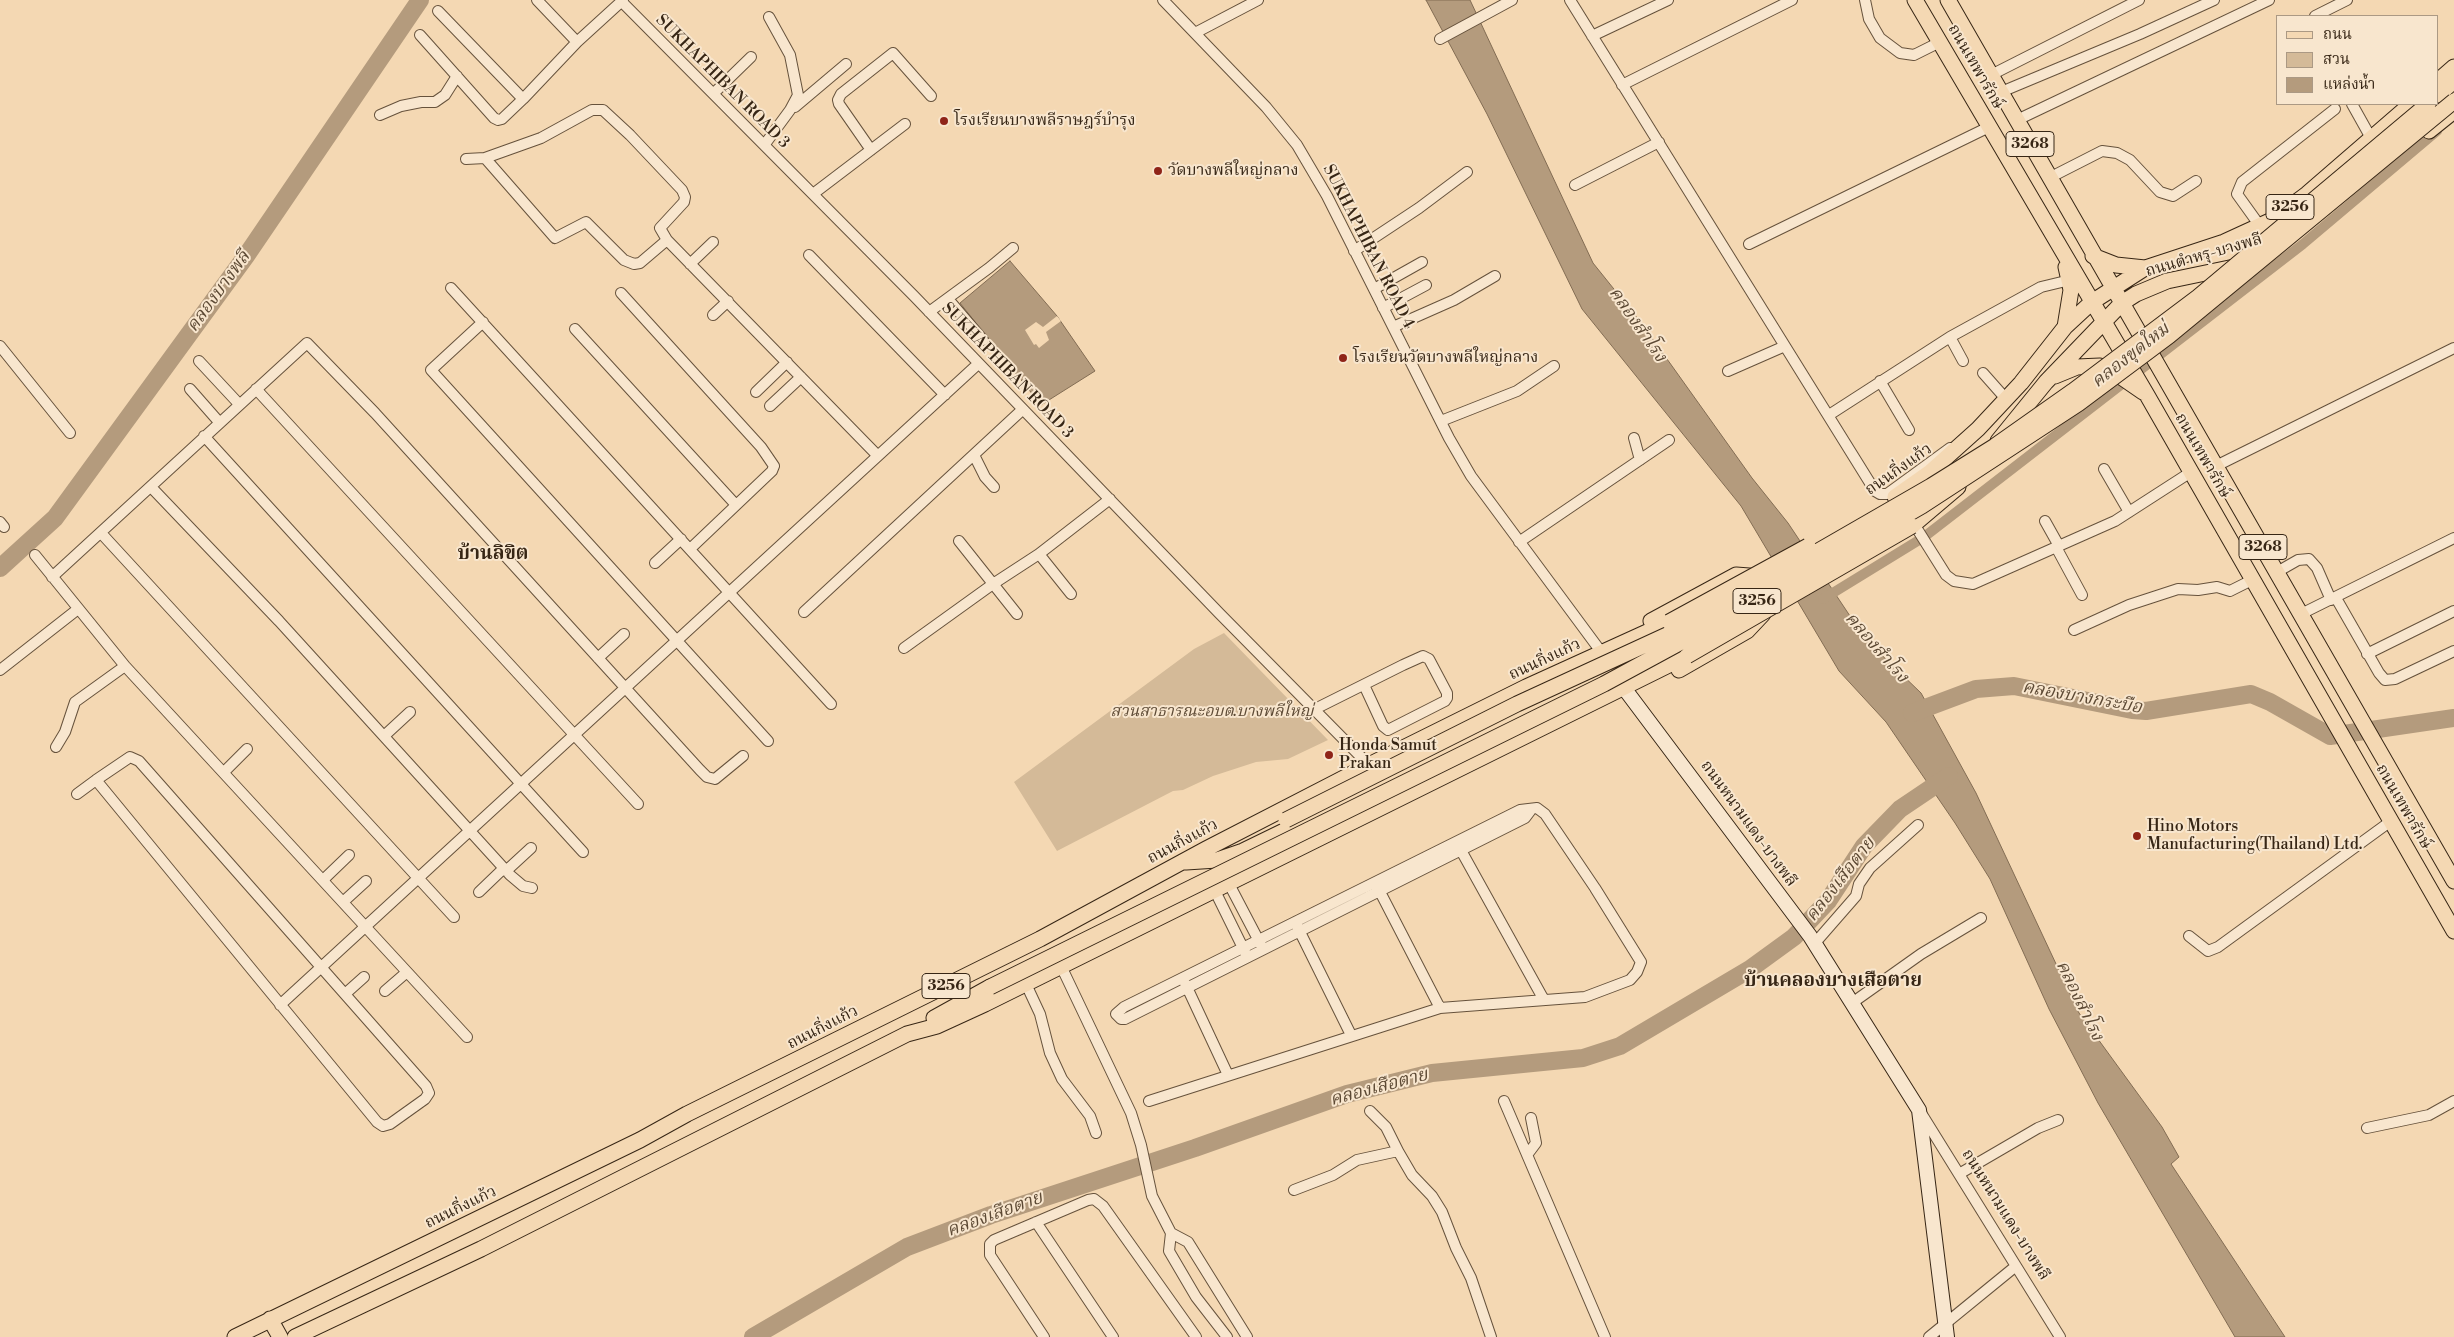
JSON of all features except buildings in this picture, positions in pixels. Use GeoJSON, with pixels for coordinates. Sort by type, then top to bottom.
{"type":"FeatureCollection","features":[{"type":"Feature","properties":{"kind":"main road","name":"ถนนเทพารักษ์"},"geometry":{"type":"LineString","coordinates":[[1915,0],[2147,395],[2454,931]]}},
{"type":"Feature","properties":{"kind":"main road","name":"ถนนเทพารักษ์"},"geometry":{"type":"LineString","coordinates":[[1948,0],[2454,881]]}},
{"type":"Feature","properties":{"kind":"main road"},"geometry":{"type":"LineString","coordinates":[[2439,79],[2454,67]]}},
{"type":"Feature","properties":{"kind":"main road"},"geometry":{"type":"LineString","coordinates":[[2439,94],[2454,81]]}},
{"type":"Feature","properties":{"kind":"main road","name":"3256"},"geometry":{"type":"LineString","coordinates":[[295,1337],[481,1249],[917,1030],[990,987],[1604,684],[1757,601],[1922,506],[2070,410],[2169,336],[2454,101]]}},
{"type":"Feature","properties":{"kind":"main road","name":"ถนนตำหรุ-บางพลี"},"geometry":{"type":"LineString","coordinates":[[2092,302],[2145,268],[2224,242],[2260,226],[2307,194],[2410,105]]}},
{"type":"Feature","properties":{"kind":"main road","name":"3256"},"geometry":{"type":"LineString","coordinates":[[1205,861],[1517,704],[1695,622],[1931,486],[1995,446],[2073,391],[2198,297],[2427,105]]}},
{"type":"Feature","properties":{"kind":"main road","name":"ถนนตำหรุ-บางพลี"},"geometry":{"type":"LineString","coordinates":[[2106,327],[2122,304],[2148,289],[2167,281],[2249,264],[2281,250],[2454,111]]}},
{"type":"Feature","properties":{"kind":"main road"},"geometry":{"type":"LineString","coordinates":[[2060,246],[2071,290],[2065,327]]}},
{"type":"Feature","properties":{"kind":"main road"},"geometry":{"type":"LineString","coordinates":[[2094,256],[2116,265],[2145,268]]}},
{"type":"Feature","properties":{"kind":"main road"},"geometry":{"type":"LineString","coordinates":[[2133,322],[2140,300],[2148,289]]}},
{"type":"Feature","properties":{"kind":"main road","name":"ถนนกิ่งแก้ว"},"geometry":{"type":"LineString","coordinates":[[235,1337],[640,1140],[687,1114],[1040,939],[1182,862],[1369,765],[1526,688],[1654,630],[1895,497],[1929,473],[1961,446],[2006,399],[2065,327],[2092,302]]}},
{"type":"Feature","properties":{"kind":"main road","name":"3256"},"geometry":{"type":"LineString","coordinates":[[917,1030],[945,1023],[1026,984],[1228,882],[1641,680],[1915,528],[1980,464],[2046,382],[2106,327]]}},
{"type":"Feature","properties":{"kind":"main road"},"geometry":{"type":"LineString","coordinates":[[2046,382],[2068,370],[2090,365],[2114,372],[2147,395]]}},
{"type":"Feature","properties":{"kind":"main road"},"geometry":{"type":"LineString","coordinates":[[1618,646],[1652,620],[1724,580],[1736,575],[1749,576],[1766,605],[1761,618],[1747,632],[1672,674],[1656,679],[1641,680]]}},
{"type":"Feature","properties":{"kind":"main road"},"geometry":{"type":"LineString","coordinates":[[1611,672],[1625,656],[1654,630]]}},
{"type":"Feature","properties":{"kind":"main road","name":"3256"},"geometry":{"type":"LineString","coordinates":[[1182,862],[1217,860],[1243,851],[1611,672]]}},
{"type":"Feature","properties":{"kind":"main road","name":"ถนนหนามแดง-บางพลี"},"geometry":{"type":"LineString","coordinates":[[1611,672],[1625,688],[1812,939],[1920,1110],[1947,1337]]}},
{"type":"Feature","properties":{"kind":"main road"},"geometry":{"type":"LineString","coordinates":[[270,1319],[280,1337]]}},
{"type":"Feature","properties":{"kind":"street"},"geometry":{"type":"LineString","coordinates":[[537,0],[577,42]]}},
{"type":"Feature","properties":{"kind":"street","name":"SUKHAPHIBAN ROAD 4"},"geometry":{"type":"LineString","coordinates":[[1162,0],[1288,132],[1314,174],[1471,476],[1602,653]]}},
{"type":"Feature","properties":{"kind":"street"},"geometry":{"type":"LineString","coordinates":[[1195,33],[1258,0]]}},
{"type":"Feature","properties":{"kind":"street"},"geometry":{"type":"LineString","coordinates":[[1440,39],[1512,0]]}},
{"type":"Feature","properties":{"kind":"street"},"geometry":{"type":"LineString","coordinates":[[1570,0],[1875,491],[1880,494],[1892,491],[1942,452],[1961,446]]}},
{"type":"Feature","properties":{"kind":"street"},"geometry":{"type":"LineString","coordinates":[[1592,36],[1668,0]]}},
{"type":"Feature","properties":{"kind":"street"},"geometry":{"type":"LineString","coordinates":[[1622,85],[1772,4],[1792,0]]}},
{"type":"Feature","properties":{"kind":"street"},"geometry":{"type":"LineString","coordinates":[[1865,0],[1868,19],[1880,38],[1900,53],[1914,55],[1940,42]]}},
{"type":"Feature","properties":{"kind":"street"},"geometry":{"type":"LineString","coordinates":[[1991,75],[2138,0]]}},
{"type":"Feature","properties":{"kind":"street"},"geometry":{"type":"LineString","coordinates":[[2000,92],[2140,34],[2214,0]]}},
{"type":"Feature","properties":{"kind":"street"},"geometry":{"type":"LineString","coordinates":[[2017,120],[2269,0]]}},
{"type":"Feature","properties":{"kind":"street"},"geometry":{"type":"LineString","coordinates":[[2316,15],[2347,0]]}},
{"type":"Feature","properties":{"kind":"street"},"geometry":{"type":"LineString","coordinates":[[420,35],[494,118],[498,120],[502,119],[577,42],[623,1]]}},
{"type":"Feature","properties":{"kind":"street","name":"SUKHAPHIBAN ROAD 3"},"geometry":{"type":"LineString","coordinates":[[623,1],[929,312],[1022,410],[1369,765]]}},
{"type":"Feature","properties":{"kind":"street"},"geometry":{"type":"LineString","coordinates":[[438,11],[523,99]]}},
{"type":"Feature","properties":{"kind":"street"},"geometry":{"type":"LineString","coordinates":[[764,144],[790,110],[798,95],[794,67],[786,45],[769,17]]}},
{"type":"Feature","properties":{"kind":"street"},"geometry":{"type":"LineString","coordinates":[[871,150],[839,104],[838,100],[841,94],[893,53],[931,96]]}},
{"type":"Feature","properties":{"kind":"street"},"geometry":{"type":"LineString","coordinates":[[714,93],[752,57]]}},
{"type":"Feature","properties":{"kind":"street"},"geometry":{"type":"LineString","coordinates":[[790,110],[846,64]]}},
{"type":"Feature","properties":{"kind":"street"},"geometry":{"type":"LineString","coordinates":[[380,115],[401,106],[435,102],[445,95],[457,76]]}},
{"type":"Feature","properties":{"kind":"street"},"geometry":{"type":"LineString","coordinates":[[2353,105],[2371,138]]}},
{"type":"Feature","properties":{"kind":"street"},"geometry":{"type":"LineString","coordinates":[[2260,226],[2237,194],[2242,182],[2335,109]]}},
{"type":"Feature","properties":{"kind":"street"},"geometry":{"type":"LineString","coordinates":[[466,159],[485,158],[541,138],[592,110],[603,110],[630,135],[682,190],[685,197],[684,202],[660,228],[667,240],[878,456]]}},
{"type":"Feature","properties":{"kind":"street"},"geometry":{"type":"LineString","coordinates":[[813,194],[905,124]]}},
{"type":"Feature","properties":{"kind":"street"},"geometry":{"type":"LineString","coordinates":[[1749,244],[1989,127]]}},
{"type":"Feature","properties":{"kind":"street"},"geometry":{"type":"LineString","coordinates":[[1575,185],[1658,142]]}},
{"type":"Feature","properties":{"kind":"street"},"geometry":{"type":"LineString","coordinates":[[2049,178],[2102,151],[2117,154],[2130,160],[2160,192],[2173,196],[2196,182]]}},
{"type":"Feature","properties":{"kind":"street"},"geometry":{"type":"LineString","coordinates":[[485,158],[555,238],[586,222],[624,260],[634,264],[640,263],[667,240]]}},
{"type":"Feature","properties":{"kind":"street"},"geometry":{"type":"LineString","coordinates":[[1354,251],[1419,208],[1467,172]]}},
{"type":"Feature","properties":{"kind":"street"},"geometry":{"type":"LineString","coordinates":[[690,264],[713,242]]}},
{"type":"Feature","properties":{"kind":"street"},"geometry":{"type":"LineString","coordinates":[[929,312],[1012,248]]}},
{"type":"Feature","properties":{"kind":"street"},"geometry":{"type":"LineString","coordinates":[[809,255],[945,395]]}},
{"type":"Feature","properties":{"kind":"street"},"geometry":{"type":"LineString","coordinates":[[1374,289],[1422,262]]}},
{"type":"Feature","properties":{"kind":"street"},"geometry":{"type":"LineString","coordinates":[[1393,327],[1454,300],[1495,276]]}},
{"type":"Feature","properties":{"kind":"street"},"geometry":{"type":"LineString","coordinates":[[1829,415],[1950,337],[2042,287],[2070,280]]}},
{"type":"Feature","properties":{"kind":"street"},"geometry":{"type":"LineString","coordinates":[[1383,308],[1426,286]]}},
{"type":"Feature","properties":{"kind":"street"},"geometry":{"type":"LineString","coordinates":[[451,288],[831,704]]}},
{"type":"Feature","properties":{"kind":"street"},"geometry":{"type":"LineString","coordinates":[[621,293],[773,460],[774,466],[772,471],[690,549]]}},
{"type":"Feature","properties":{"kind":"street"},"geometry":{"type":"LineString","coordinates":[[948,299],[984,340]]}},
{"type":"Feature","properties":{"kind":"street"},"geometry":{"type":"LineString","coordinates":[[713,315],[728,302]]}},
{"type":"Feature","properties":{"kind":"street"},"geometry":{"type":"LineString","coordinates":[[483,322],[431,370],[676,642],[768,741]]}},
{"type":"Feature","properties":{"kind":"street"},"geometry":{"type":"LineString","coordinates":[[575,329],[736,506]]}},
{"type":"Feature","properties":{"kind":"street"},"geometry":{"type":"LineString","coordinates":[[1950,337],[1963,361]]}},
{"type":"Feature","properties":{"kind":"street"},"geometry":{"type":"LineString","coordinates":[[52,577],[101,534],[304,344],[309,344],[707,777],[715,779],[743,756]]}},
{"type":"Feature","properties":{"kind":"street"},"geometry":{"type":"LineString","coordinates":[[0,346],[70,434]]}},
{"type":"Feature","properties":{"kind":"street"},"geometry":{"type":"LineString","coordinates":[[1728,370],[1785,346]]}},
{"type":"Feature","properties":{"kind":"street"},"geometry":{"type":"LineString","coordinates":[[2216,466],[2454,348]]}},
{"type":"Feature","properties":{"kind":"street"},"geometry":{"type":"LineString","coordinates":[[199,361],[239,404]]}},
{"type":"Feature","properties":{"kind":"street"},"geometry":{"type":"LineString","coordinates":[[756,392],[787,362]]}},
{"type":"Feature","properties":{"kind":"street"},"geometry":{"type":"LineString","coordinates":[[280,1005],[978,364]]}},
{"type":"Feature","properties":{"kind":"street"},"geometry":{"type":"LineString","coordinates":[[1441,421],[1517,391],[1554,366]]}},
{"type":"Feature","properties":{"kind":"street"},"geometry":{"type":"LineString","coordinates":[[1982,373],[2006,399]]}},
{"type":"Feature","properties":{"kind":"street"},"geometry":{"type":"LineString","coordinates":[[770,406],[801,377]]}},
{"type":"Feature","properties":{"kind":"street"},"geometry":{"type":"LineString","coordinates":[[1880,382],[1909,430]]}},
{"type":"Feature","properties":{"kind":"street"},"geometry":{"type":"LineString","coordinates":[[256,388],[638,804]]}},
{"type":"Feature","properties":{"kind":"street"},"geometry":{"type":"LineString","coordinates":[[190,389],[219,422]]}},
{"type":"Feature","properties":{"kind":"street"},"geometry":{"type":"LineString","coordinates":[[804,612],[1022,410]]}},
{"type":"Feature","properties":{"kind":"street"},"geometry":{"type":"LineString","coordinates":[[204,436],[583,852]]}},
{"type":"Feature","properties":{"kind":"street"},"geometry":{"type":"LineString","coordinates":[[1634,438],[1640,460]]}},
{"type":"Feature","properties":{"kind":"street"},"geometry":{"type":"LineString","coordinates":[[1519,542],[1669,440]]}},
{"type":"Feature","properties":{"kind":"street"},"geometry":{"type":"LineString","coordinates":[[974,455],[985,477],[994,487]]}},
{"type":"Feature","properties":{"kind":"street"},"geometry":{"type":"LineString","coordinates":[[2104,469],[2130,512]]}},
{"type":"Feature","properties":{"kind":"street"},"geometry":{"type":"LineString","coordinates":[[1915,528],[1929,545],[1946,575],[1954,582],[1973,584],[2115,521],[2191,472]]}},
{"type":"Feature","properties":{"kind":"street"},"geometry":{"type":"LineString","coordinates":[[151,487],[384,736],[505,870],[524,886],[532,888]]}},
{"type":"Feature","properties":{"kind":"street"},"geometry":{"type":"LineString","coordinates":[[904,648],[993,584],[1039,554],[1110,499]]}},
{"type":"Feature","properties":{"kind":"street"},"geometry":{"type":"LineString","coordinates":[[2045,521],[2082,594]]}},
{"type":"Feature","properties":{"kind":"street"},"geometry":{"type":"LineString","coordinates":[[101,534],[454,917]]}},
{"type":"Feature","properties":{"kind":"street"},"geometry":{"type":"LineString","coordinates":[[2301,614],[2454,538]]}},
{"type":"Feature","properties":{"kind":"street"},"geometry":{"type":"LineString","coordinates":[[655,563],[681,539]]}},
{"type":"Feature","properties":{"kind":"street"},"geometry":{"type":"LineString","coordinates":[[959,541],[1017,614]]}},
{"type":"Feature","properties":{"kind":"street"},"geometry":{"type":"LineString","coordinates":[[1039,554],[1071,594]]}},
{"type":"Feature","properties":{"kind":"street"},"geometry":{"type":"LineString","coordinates":[[35,555],[125,666],[467,1037]]}},
{"type":"Feature","properties":{"kind":"street"},"geometry":{"type":"LineString","coordinates":[[2277,572],[2298,560],[2309,559],[2317,568],[2367,654],[2385,680],[2395,679],[2454,651]]}},
{"type":"Feature","properties":{"kind":"street"},"geometry":{"type":"LineString","coordinates":[[2074,630],[2129,605],[2178,589],[2198,590],[2217,587],[2230,591],[2252,580]]}},
{"type":"Feature","properties":{"kind":"street"},"geometry":{"type":"LineString","coordinates":[[0,670],[78,609]]}},
{"type":"Feature","properties":{"kind":"street"},"geometry":{"type":"LineString","coordinates":[[2367,654],[2454,611]]}},
{"type":"Feature","properties":{"kind":"street"},"geometry":{"type":"LineString","coordinates":[[598,658],[624,634]]}},
{"type":"Feature","properties":{"kind":"street"},"geometry":{"type":"LineString","coordinates":[[1315,710],[1364,685],[1423,656],[1429,659],[1447,693],[1447,698],[1388,730],[1383,726],[1364,685]]}},
{"type":"Feature","properties":{"kind":"street"},"geometry":{"type":"LineString","coordinates":[[56,747],[65,732],[75,702],[125,666]]}},
{"type":"Feature","properties":{"kind":"street"},"geometry":{"type":"LineString","coordinates":[[384,736],[410,712]]}},
{"type":"Feature","properties":{"kind":"street"},"geometry":{"type":"LineString","coordinates":[[224,772],[247,749]]}},
{"type":"Feature","properties":{"kind":"street"},"geometry":{"type":"LineString","coordinates":[[77,794],[96,780],[130,756],[139,760],[426,1086],[429,1093],[425,1099],[390,1124],[384,1126],[377,1122],[96,780]]}},
{"type":"Feature","properties":{"kind":"street"},"geometry":{"type":"LineString","coordinates":[[1149,1101],[1228,1074],[1440,1008],[1585,997],[1620,985],[1638,972],[1641,962],[1595,888],[1545,814],[1537,808],[1531,810],[1525,818],[1459,846],[1185,983],[1124,1007],[1116,1014],[1120,1019],[1125,1019],[1185,983]]}},
{"type":"Feature","properties":{"kind":"street"},"geometry":{"type":"LineString","coordinates":[[2189,936],[2208,951],[2218,947],[2391,821]]}},
{"type":"Feature","properties":{"kind":"street"},"geometry":{"type":"LineString","coordinates":[[1812,939],[1856,896],[1859,884],[1870,868],[1918,825]]}},
{"type":"Feature","properties":{"kind":"street"},"geometry":{"type":"LineString","coordinates":[[1459,846],[1544,1000]]}},
{"type":"Feature","properties":{"kind":"street"},"geometry":{"type":"LineString","coordinates":[[478,892],[531,848]]}},
{"type":"Feature","properties":{"kind":"street"},"geometry":{"type":"LineString","coordinates":[[323,880],[349,855]]}},
{"type":"Feature","properties":{"kind":"street"},"geometry":{"type":"LineString","coordinates":[[344,902],[366,880]]}},
{"type":"Feature","properties":{"kind":"street"},"geometry":{"type":"LineString","coordinates":[[1228,882],[1261,945]]}},
{"type":"Feature","properties":{"kind":"street"},"geometry":{"type":"LineString","coordinates":[[1378,887],[1440,1008]]}},
{"type":"Feature","properties":{"kind":"street"},"geometry":{"type":"LineString","coordinates":[[1214,889],[1246,953]]}},
{"type":"Feature","properties":{"kind":"street"},"geometry":{"type":"LineString","coordinates":[[1852,1003],[1921,954],[1981,918]]}},
{"type":"Feature","properties":{"kind":"street"},"geometry":{"type":"LineString","coordinates":[[1235,928],[1248,923]]}},
{"type":"Feature","properties":{"kind":"street"},"geometry":{"type":"LineString","coordinates":[[1298,927],[1351,1035]]}},
{"type":"Feature","properties":{"kind":"street"},"geometry":{"type":"LineString","coordinates":[[1061,966],[1131,1113],[1141,1146],[1152,1196],[1171,1233],[1169,1251],[1204,1306],[1227,1337]]}},
{"type":"Feature","properties":{"kind":"street"},"geometry":{"type":"LineString","coordinates":[[385,992],[407,972]]}},
{"type":"Feature","properties":{"kind":"street"},"geometry":{"type":"LineString","coordinates":[[345,994],[364,977]]}},
{"type":"Feature","properties":{"kind":"street"},"geometry":{"type":"LineString","coordinates":[[1185,983],[1228,1074]]}},
{"type":"Feature","properties":{"kind":"street"},"geometry":{"type":"LineString","coordinates":[[1026,984],[1040,1014],[1050,1053],[1062,1079],[1090,1116],[1096,1133]]}},
{"type":"Feature","properties":{"kind":"street"},"geometry":{"type":"LineString","coordinates":[[2368,1128],[2429,1115],[2454,1101]]}},
{"type":"Feature","properties":{"kind":"street"},"geometry":{"type":"LineString","coordinates":[[1504,1102],[1605,1337]]}},
{"type":"Feature","properties":{"kind":"street","name":"ถนนหนามแดง-บางพลี"},"geometry":{"type":"LineString","coordinates":[[1920,1110],[2060,1337]]}},
{"type":"Feature","properties":{"kind":"street"},"geometry":{"type":"LineString","coordinates":[[1370,1111],[1386,1127],[1412,1175],[1432,1196],[1442,1212],[1456,1248],[1471,1278],[1491,1337]]}},
{"type":"Feature","properties":{"kind":"street"},"geometry":{"type":"LineString","coordinates":[[1527,1155],[1536,1143],[1531,1118]]}},
{"type":"Feature","properties":{"kind":"street"},"geometry":{"type":"LineString","coordinates":[[1959,1174],[2038,1128],[2058,1120]]}},
{"type":"Feature","properties":{"kind":"street"},"geometry":{"type":"LineString","coordinates":[[1294,1190],[1333,1175],[1357,1160],[1398,1150]]}},
{"type":"Feature","properties":{"kind":"street"},"geometry":{"type":"LineString","coordinates":[[1044,1337],[990,1256],[988,1248],[994,1240],[1088,1200],[1099,1202],[1196,1337]]}},
{"type":"Feature","properties":{"kind":"street"},"geometry":{"type":"LineString","coordinates":[[1036,1222],[1113,1337]]}},
{"type":"Feature","properties":{"kind":"street"},"geometry":{"type":"LineString","coordinates":[[1171,1233],[1188,1242],[1220,1297],[1247,1337]]}},
{"type":"Feature","properties":{"kind":"street"},"geometry":{"type":"LineString","coordinates":[[1928,1337],[2016,1266]]}},
{"type":"Feature","properties":{"kind":"street"},"geometry":{"type":"LineString","coordinates":[[1204,1306],[1220,1297]]}},
{"type":"Feature","properties":{"kind":"green space","name":"สวนสาธารณะอบต.บางพลีใหญ่"},"geometry":{"type":"Polygon","coordinates":[[[1224,633],[1328,740],[1288,759],[1256,762],[1213,776],[1183,790],[1173,791],[1057,851],[1014,782],[1194,649],[1224,633]]]}},
{"type":"Feature","properties":{"kind":"water","name":"คลองสำโรง"},"geometry":{"type":"Polygon","coordinates":[[[1426,0],[1470,0],[1593,263],[1642,324],[1752,478],[1788,523],[1866,640],[1921,693],[1976,793],[2079,1013],[2162,1127],[2179,1157],[2171,1164],[2285,1337],[2235,1337],[2098,1103],[2049,1009],[1990,879],[1955,823],[1886,722],[1839,671],[1741,506],[1582,309],[1487,114],[1426,0]]]}},
{"type":"Feature","properties":{"kind":"water"},"geometry":{"type":"Polygon","coordinates":[[[1010,261],[1057,316],[1095,371],[1041,405],[960,303],[1010,261]]]}},
{"type":"Feature","properties":{"kind":"pier"},"geometry":{"type":"Polygon","coordinates":[[[1057,316],[1061,321],[1046,332],[1049,340],[1039,348],[1036,344],[1034,345],[1025,330],[1036,322],[1043,327],[1057,316]]]}},
{"type":"Feature","properties":{"kind":"waterway","name":"คลองบางพลี"},"geometry":{"type":"LineString","coordinates":[[0,568],[55,518],[246,256],[420,0]]}},
{"type":"Feature","properties":{"kind":"waterway","name":"คลองขุดใหม่"},"geometry":{"type":"LineString","coordinates":[[1823,599],[1924,537],[2303,244],[2437,131]]}},
{"type":"Feature","properties":{"kind":"waterway","name":"คลองบางกระบือ"},"geometry":{"type":"LineString","coordinates":[[1912,713],[1976,689],[2014,686],[2132,710],[2146,711],[2251,694],[2270,702],[2330,736],[2454,718]]}},
{"type":"Feature","properties":{"kind":"waterway","name":"คลองเสือตาย"},"geometry":{"type":"LineString","coordinates":[[753,1337],[907,1247],[991,1215],[1195,1148],[1347,1094],[1432,1073],[1583,1058],[1620,1046],[1750,969],[1794,937],[1828,901],[1864,846],[1900,809],[1949,776]]}},
{"type":"Feature","properties":{"kind":"place","name":"โรงเรียนบางพลีราษฎร์บำรุง"},"geometry":{"type":"Point","coordinates":[944,121]}},
{"type":"Feature","properties":{"kind":"place","name":"วัดบางพลีใหญ่กลาง"},"geometry":{"type":"Point","coordinates":[1158,171]}},
{"type":"Feature","properties":{"kind":"place","name":"โรงเรียนวัดบางพลีใหญ่กลาง"},"geometry":{"type":"Point","coordinates":[1343,358]}},
{"type":"Feature","properties":{"kind":"place","name":"Honda Samut Prakan"},"geometry":{"type":"Point","coordinates":[1329,755]}},
{"type":"Feature","properties":{"kind":"place","name":"Hino Motors Manufacturing(Thailand) Ltd."},"geometry":{"type":"Point","coordinates":[2137,836]}},
{"type":"Feature","properties":{"kind":"district","name":"บ้านลิขิต"},"geometry":{"type":"Point","coordinates":[493,554]}},
{"type":"Feature","properties":{"kind":"district","name":"บ้านคลองบางเสือตาย"},"geometry":{"type":"Point","coordinates":[1833,981]}}]}
